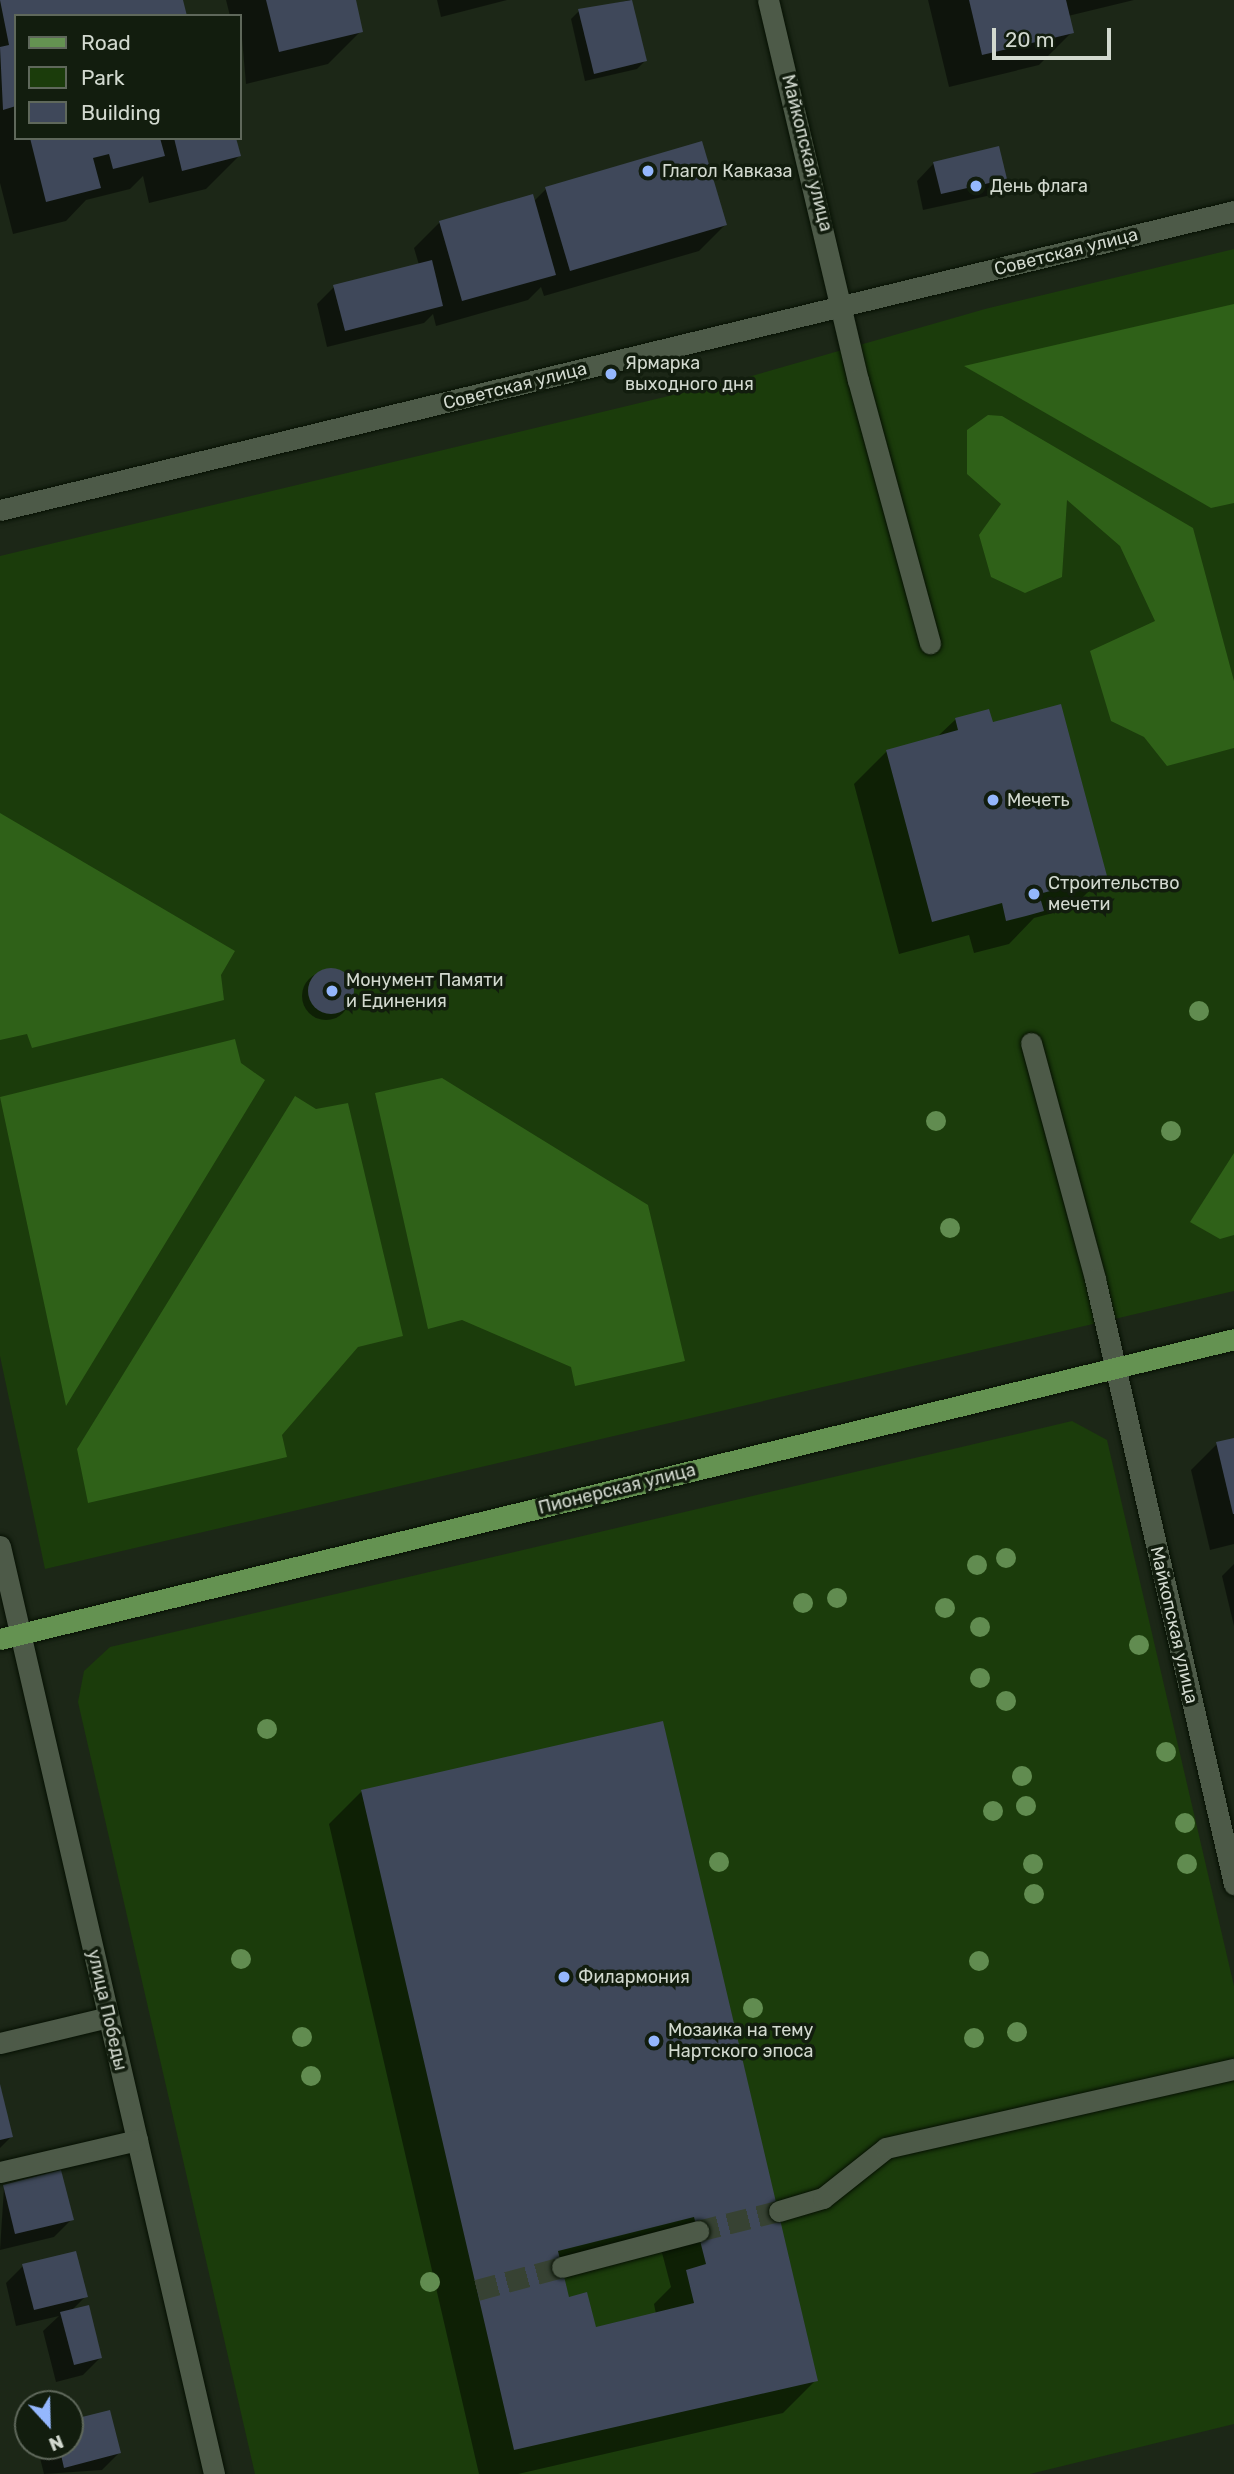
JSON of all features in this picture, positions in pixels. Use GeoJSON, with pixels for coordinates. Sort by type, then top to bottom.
{"type":"FeatureCollection","features":[{"type":"Feature","properties":{"kind":"main road","name":"Пионерская улица"},"geometry":{"type":"LineString","coordinates":[[10,1637],[1234,1339]]}},
{"type":"Feature","properties":{"kind":"street","name":"Майкопская улица"},"geometry":{"type":"LineString","coordinates":[[768,0],[845,307],[858,380],[930,643]]}},
{"type":"Feature","properties":{"kind":"street","name":"Советская улица"},"geometry":{"type":"LineString","coordinates":[[0,510],[1234,211]]}},
{"type":"Feature","properties":{"kind":"street","name":"Майкопская улица"},"geometry":{"type":"LineString","coordinates":[[1031,1043],[1115,1367],[1234,1884]]}},
{"type":"Feature","properties":{"kind":"street","name":"улица Победы"},"geometry":{"type":"LineString","coordinates":[[0,1546],[10,1637],[108,2017],[214,2474]]}},
{"type":"Feature","properties":{"kind":"street"},"geometry":{"type":"LineString","coordinates":[[0,2043],[108,2017]]}},
{"type":"Feature","properties":{"kind":"street"},"geometry":{"type":"LineString","coordinates":[[779,2211],[823,2198],[886,2148],[1234,2069]]}},
{"type":"Feature","properties":{"kind":"street"},"geometry":{"type":"LineString","coordinates":[[0,2172],[137,2140]]}},
{"type":"Feature","properties":{"kind":"street"},"geometry":{"type":"LineString","coordinates":[[562,2267],[698,2231]]}},
{"type":"Feature","properties":{"kind":"green space"},"geometry":{"type":"Polygon","coordinates":[[[1234,249],[1234,1291],[45,1569],[0,1356],[0,556],[748,377],[985,309],[1234,249]]]}},
{"type":"Feature","properties":{"kind":"green space"},"geometry":{"type":"Polygon","coordinates":[[[1234,304],[1234,503],[1211,508],[964,366],[1234,304]]]}},
{"type":"Feature","properties":{"kind":"green space"},"geometry":{"type":"Polygon","coordinates":[[[988,415],[1002,416],[1193,528],[1234,681],[1234,748],[1167,766],[1144,737],[1111,721],[1090,651],[1155,621],[1120,546],[1067,500],[1062,577],[1025,593],[991,577],[979,535],[1001,504],[967,474],[967,430],[988,415]]]}},
{"type":"Feature","properties":{"kind":"green space"},"geometry":{"type":"Polygon","coordinates":[[[0,813],[235,951],[221,975],[224,1000],[32,1048],[27,1034],[0,1040],[0,813]]]}},
{"type":"Feature","properties":{"kind":"green space"},"geometry":{"type":"Polygon","coordinates":[[[235,1039],[241,1063],[265,1080],[66,1406],[0,1097],[235,1039]]]}},
{"type":"Feature","properties":{"kind":"green space"},"geometry":{"type":"Polygon","coordinates":[[[442,1078],[648,1205],[685,1361],[575,1386],[571,1367],[462,1320],[428,1329],[375,1093],[442,1078]]]}},
{"type":"Feature","properties":{"kind":"green space"},"geometry":{"type":"Polygon","coordinates":[[[295,1096],[316,1109],[348,1103],[403,1336],[358,1347],[282,1435],[287,1457],[88,1503],[77,1449],[295,1096]]]}},
{"type":"Feature","properties":{"kind":"green space"},"geometry":{"type":"Polygon","coordinates":[[[1234,1153],[1234,1235],[1220,1239],[1190,1222],[1234,1153]]]}},
{"type":"Feature","properties":{"kind":"green space"},"geometry":{"type":"Polygon","coordinates":[[[1072,1421],[1107,1440],[1234,1986],[1234,2424],[1030,2474],[255,2474],[78,1702],[84,1671],[110,1647],[1072,1421]]]}},
{"type":"Feature","properties":{"kind":"building"},"geometry":{"type":"Polygon","coordinates":[[[0,0],[183,0],[186,14],[14,14],[14,107],[3,110],[0,47],[9,45],[0,0]]]}},
{"type":"Feature","properties":{"kind":"building"},"geometry":{"type":"Polygon","coordinates":[[[266,0],[356,0],[363,32],[279,52],[266,0]]]}},
{"type":"Feature","properties":{"kind":"building"},"geometry":{"type":"Polygon","coordinates":[[[632,0],[647,61],[594,74],[578,9],[632,0]]]}},
{"type":"Feature","properties":{"kind":"building"},"geometry":{"type":"Polygon","coordinates":[[[969,0],[1066,0],[1074,33],[982,55],[969,0]]]}},
{"type":"Feature","properties":{"kind":"building"},"geometry":{"type":"Polygon","coordinates":[[[30,140],[161,140],[165,156],[113,169],[109,154],[93,158],[101,188],[46,202],[30,140]]]}},
{"type":"Feature","properties":{"kind":"building"},"geometry":{"type":"Polygon","coordinates":[[[174,140],[237,140],[241,156],[182,171],[174,140]]]}},
{"type":"Feature","properties":{"kind":"building"},"geometry":{"type":"Polygon","coordinates":[[[702,141],[727,225],[570,271],[545,187],[702,141]]]}},
{"type":"Feature","properties":{"kind":"building"},"geometry":{"type":"Polygon","coordinates":[[[999,146],[1007,179],[941,194],[933,162],[999,146]]]}},
{"type":"Feature","properties":{"kind":"building"},"geometry":{"type":"Polygon","coordinates":[[[533,194],[556,275],[462,301],[439,221],[533,194]]]}},
{"type":"Feature","properties":{"kind":"building"},"geometry":{"type":"Polygon","coordinates":[[[432,260],[443,306],[345,331],[333,285],[432,260]]]}},
{"type":"Feature","properties":{"kind":"building","name":"Мечеть"},"geometry":{"type":"Polygon","coordinates":[[[1061,704],[1107,876],[1039,894],[1044,911],[1026,916],[1006,921],[1002,903],[932,922],[886,750],[958,730],[955,718],[989,709],[993,722],[1061,704]]]}},
{"type":"Feature","properties":{"kind":"building"},"geometry":{"type":"Polygon","coordinates":[[[331,968],[348,974],[354,991],[348,1008],[331,1014],[314,1008],[308,991],[314,974],[331,968]]]}},
{"type":"Feature","properties":{"kind":"building"},"geometry":{"type":"Polygon","coordinates":[[[1234,1438],[1234,1514],[1233,1514],[1216,1442],[1234,1438]]]}},
{"type":"Feature","properties":{"kind":"building","name":"Филармония"},"geometry":{"type":"Polygon","coordinates":[[[663,1721],[818,2381],[514,2450],[361,1790],[663,1721]],[[694,2217],[558,2251],[569,2297],[587,2292],[596,2327],[694,2303],[686,2270],[706,2264],[694,2217]]]}},
{"type":"Feature","properties":{"kind":"building"},"geometry":{"type":"Polygon","coordinates":[[[0,2084],[13,2137],[0,2140],[0,2084]]]}},
{"type":"Feature","properties":{"kind":"building"},"geometry":{"type":"Polygon","coordinates":[[[61,2170],[74,2220],[15,2234],[3,2185],[61,2170]]]}},
{"type":"Feature","properties":{"kind":"building"},"geometry":{"type":"Polygon","coordinates":[[[76,2251],[88,2297],[34,2310],[22,2264],[76,2251]]]}},
{"type":"Feature","properties":{"kind":"building"},"geometry":{"type":"Polygon","coordinates":[[[89,2305],[102,2358],[74,2365],[60,2312],[89,2305]]]}},
{"type":"Feature","properties":{"kind":"building"},"geometry":{"type":"Polygon","coordinates":[[[110,2410],[121,2453],[64,2468],[62,2460],[84,2460],[84,2416],[110,2410]]]}},
{"type":"Feature","properties":{"kind":"tunnel"},"geometry":{"type":"LineString","coordinates":[[698,2231],[779,2211]]}},
{"type":"Feature","properties":{"kind":"tunnel"},"geometry":{"type":"LineString","coordinates":[[477,2290],[562,2267]]}},
{"type":"Feature","properties":{"kind":"place","name":"Глагол Кавказа"},"geometry":{"type":"Point","coordinates":[648,171]}},
{"type":"Feature","properties":{"kind":"place","name":"День флага"},"geometry":{"type":"Point","coordinates":[976,186]}},
{"type":"Feature","properties":{"kind":"place","name":"Ярмарка выходного дня"},"geometry":{"type":"Point","coordinates":[611,374]}},
{"type":"Feature","properties":{"kind":"place","name":"Мечеть"},"geometry":{"type":"Point","coordinates":[993,800]}},
{"type":"Feature","properties":{"kind":"place","name":"Строительство мечети"},"geometry":{"type":"Point","coordinates":[1034,894]}},
{"type":"Feature","properties":{"kind":"place","name":"Монумент Памяти и Единения"},"geometry":{"type":"Point","coordinates":[332,991]}},
{"type":"Feature","properties":{"kind":"place","name":"Филармония"},"geometry":{"type":"Point","coordinates":[564,1977]}},
{"type":"Feature","properties":{"kind":"place","name":"Мозаика на тему Нартского эпоса"},"geometry":{"type":"Point","coordinates":[654,2041]}}]}
